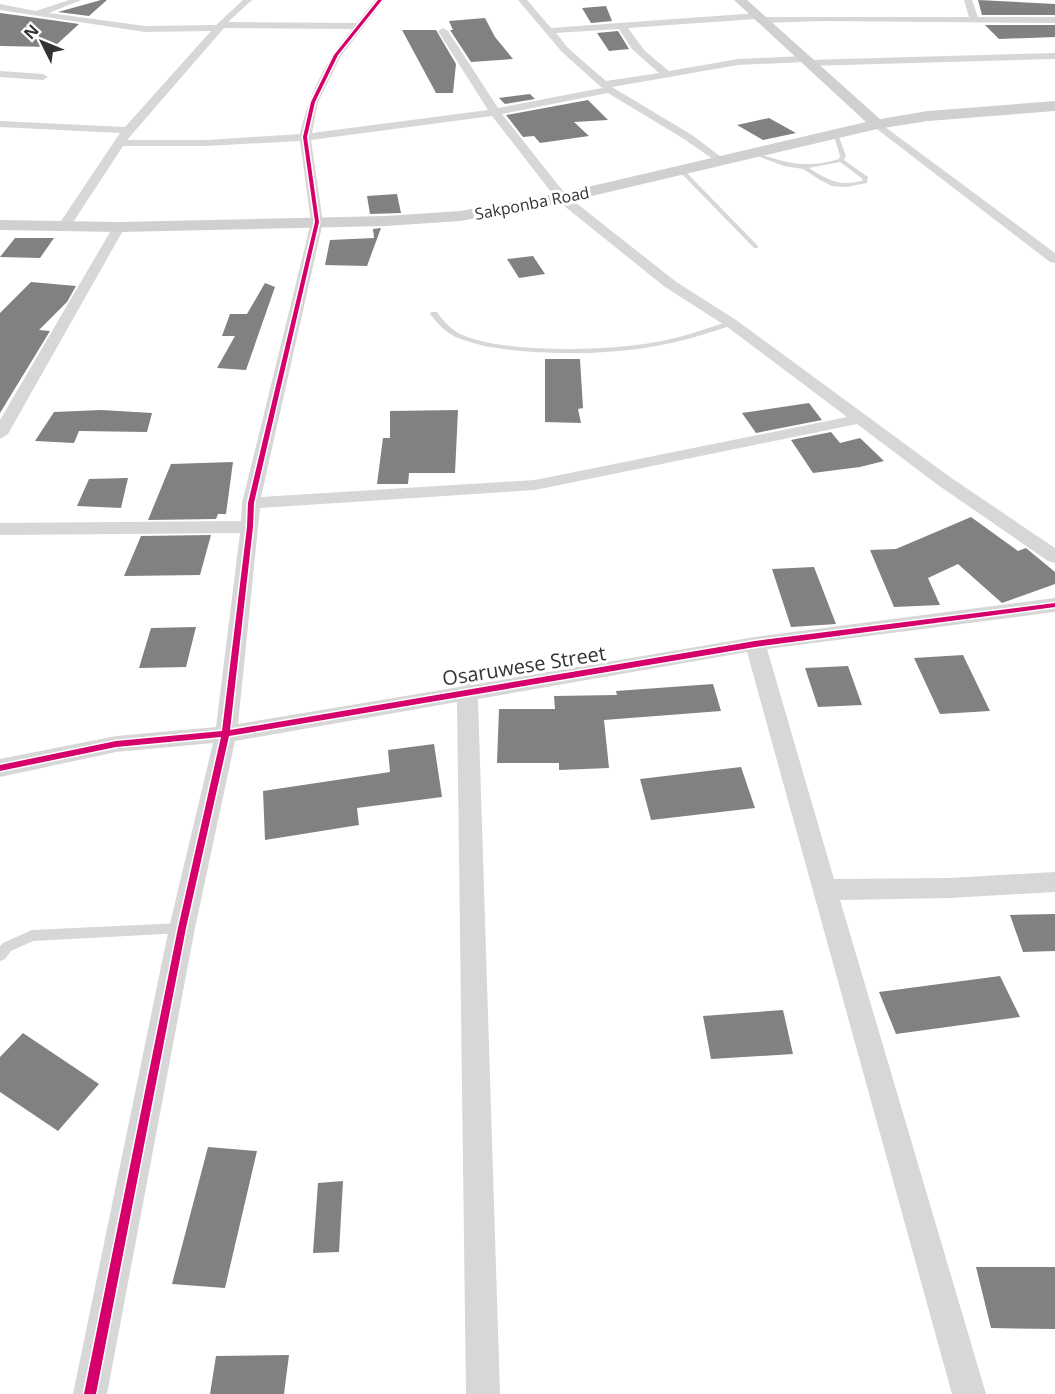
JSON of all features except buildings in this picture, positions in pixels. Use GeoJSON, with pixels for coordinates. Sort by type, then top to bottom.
{"type":"FeatureCollection","features":[{"type":"Feature","properties":{"kind":"main road"},"geometry":{"type":"LineString","coordinates":[[740,0],[877,124]]}},
{"type":"Feature","properties":{"kind":"main road","name":"Sakponba Road"},"geometry":{"type":"LineString","coordinates":[[0,225],[119,227],[386,221],[460,216],[562,198],[877,124],[928,116],[1055,106]]}},
{"type":"Feature","properties":{"kind":"street"},"geometry":{"type":"LineString","coordinates":[[37,14],[77,0]]}},
{"type":"Feature","properties":{"kind":"street"},"geometry":{"type":"LineString","coordinates":[[63,227],[128,130],[220,27],[248,0]]}},
{"type":"Feature","properties":{"kind":"street"},"geometry":{"type":"LineString","coordinates":[[90,1394],[182,928],[226,734],[251,502],[317,222],[305,137],[313,102],[336,55],[380,0]]}},
{"type":"Feature","properties":{"kind":"street"},"geometry":{"type":"LineString","coordinates":[[522,0],[565,50],[607,88],[688,137],[720,161]]}},
{"type":"Feature","properties":{"kind":"street"},"geometry":{"type":"LineString","coordinates":[[968,0],[975,20]]}},
{"type":"Feature","properties":{"kind":"street"},"geometry":{"type":"LineString","coordinates":[[0,7],[146,29],[358,26]]}},
{"type":"Feature","properties":{"kind":"street"},"geometry":{"type":"LineString","coordinates":[[548,31],[758,18],[867,14],[975,20],[1055,20]]}},
{"type":"Feature","properties":{"kind":"street"},"geometry":{"type":"LineString","coordinates":[[622,26],[627,37],[643,55],[667,74]]}},
{"type":"Feature","properties":{"kind":"street"},"geometry":{"type":"LineString","coordinates":[[443,31],[495,112],[562,198],[670,284],[731,323],[944,482],[1055,557]]}},
{"type":"Feature","properties":{"kind":"street"},"geometry":{"type":"LineString","coordinates":[[118,144],[207,143],[305,137],[495,112],[667,74],[738,62],[1055,56]]}},
{"type":"Feature","properties":{"kind":"street"},"geometry":{"type":"LineString","coordinates":[[0,74],[43,77]]}},
{"type":"Feature","properties":{"kind":"street"},"geometry":{"type":"LineString","coordinates":[[0,124],[128,130]]}},
{"type":"Feature","properties":{"kind":"street"},"geometry":{"type":"LineString","coordinates":[[877,124],[1055,258]]}},
{"type":"Feature","properties":{"kind":"street"},"geometry":{"type":"LineString","coordinates":[[0,434],[6,411],[119,227]]}},
{"type":"Feature","properties":{"kind":"street"},"geometry":{"type":"LineString","coordinates":[[251,502],[535,485],[860,419]]}},
{"type":"Feature","properties":{"kind":"street"},"geometry":{"type":"LineString","coordinates":[[0,529],[250,527]]}},
{"type":"Feature","properties":{"kind":"street","name":"Osaruwese Street"},"geometry":{"type":"LineString","coordinates":[[0,768],[116,744],[226,734],[466,691],[544,681],[755,644],[1055,605]]}},
{"type":"Feature","properties":{"kind":"street"},"geometry":{"type":"LineString","coordinates":[[755,644],[969,1394]]}},
{"type":"Feature","properties":{"kind":"street"},"geometry":{"type":"LineString","coordinates":[[466,691],[483,1394]]}},
{"type":"Feature","properties":{"kind":"street"},"geometry":{"type":"LineString","coordinates":[[825,890],[950,888],[1055,882]]}},
{"type":"Feature","properties":{"kind":"lane"},"geometry":{"type":"LineString","coordinates":[[835,134],[843,156],[841,160]]}},
{"type":"Feature","properties":{"kind":"lane"},"geometry":{"type":"LineString","coordinates":[[752,153],[792,167],[806,169],[833,185],[845,186],[866,182],[866,178],[841,160]]}},
{"type":"Feature","properties":{"kind":"lane"},"geometry":{"type":"LineString","coordinates":[[806,169],[841,160]]}},
{"type":"Feature","properties":{"kind":"lane"},"geometry":{"type":"LineString","coordinates":[[681,170],[756,246]]}},
{"type":"Feature","properties":{"kind":"lane"},"geometry":{"type":"LineString","coordinates":[[434,314],[442,326],[465,338],[501,346],[573,350],[648,346],[686,338],[731,323]]}},
{"type":"Feature","properties":{"kind":"lane"},"geometry":{"type":"LineString","coordinates":[[0,955],[8,946],[32,936],[182,928]]}},
{"type":"Feature","properties":{"kind":"cycle path"},"geometry":{"type":"LineString","coordinates":[[90,1394],[182,928],[226,734],[251,503],[317,222],[305,137],[313,102],[336,55],[380,0]]}},
{"type":"Feature","properties":{"kind":"cycle path"},"geometry":{"type":"LineString","coordinates":[[0,768],[116,744],[226,734],[755,644],[1055,605]]}}]}
